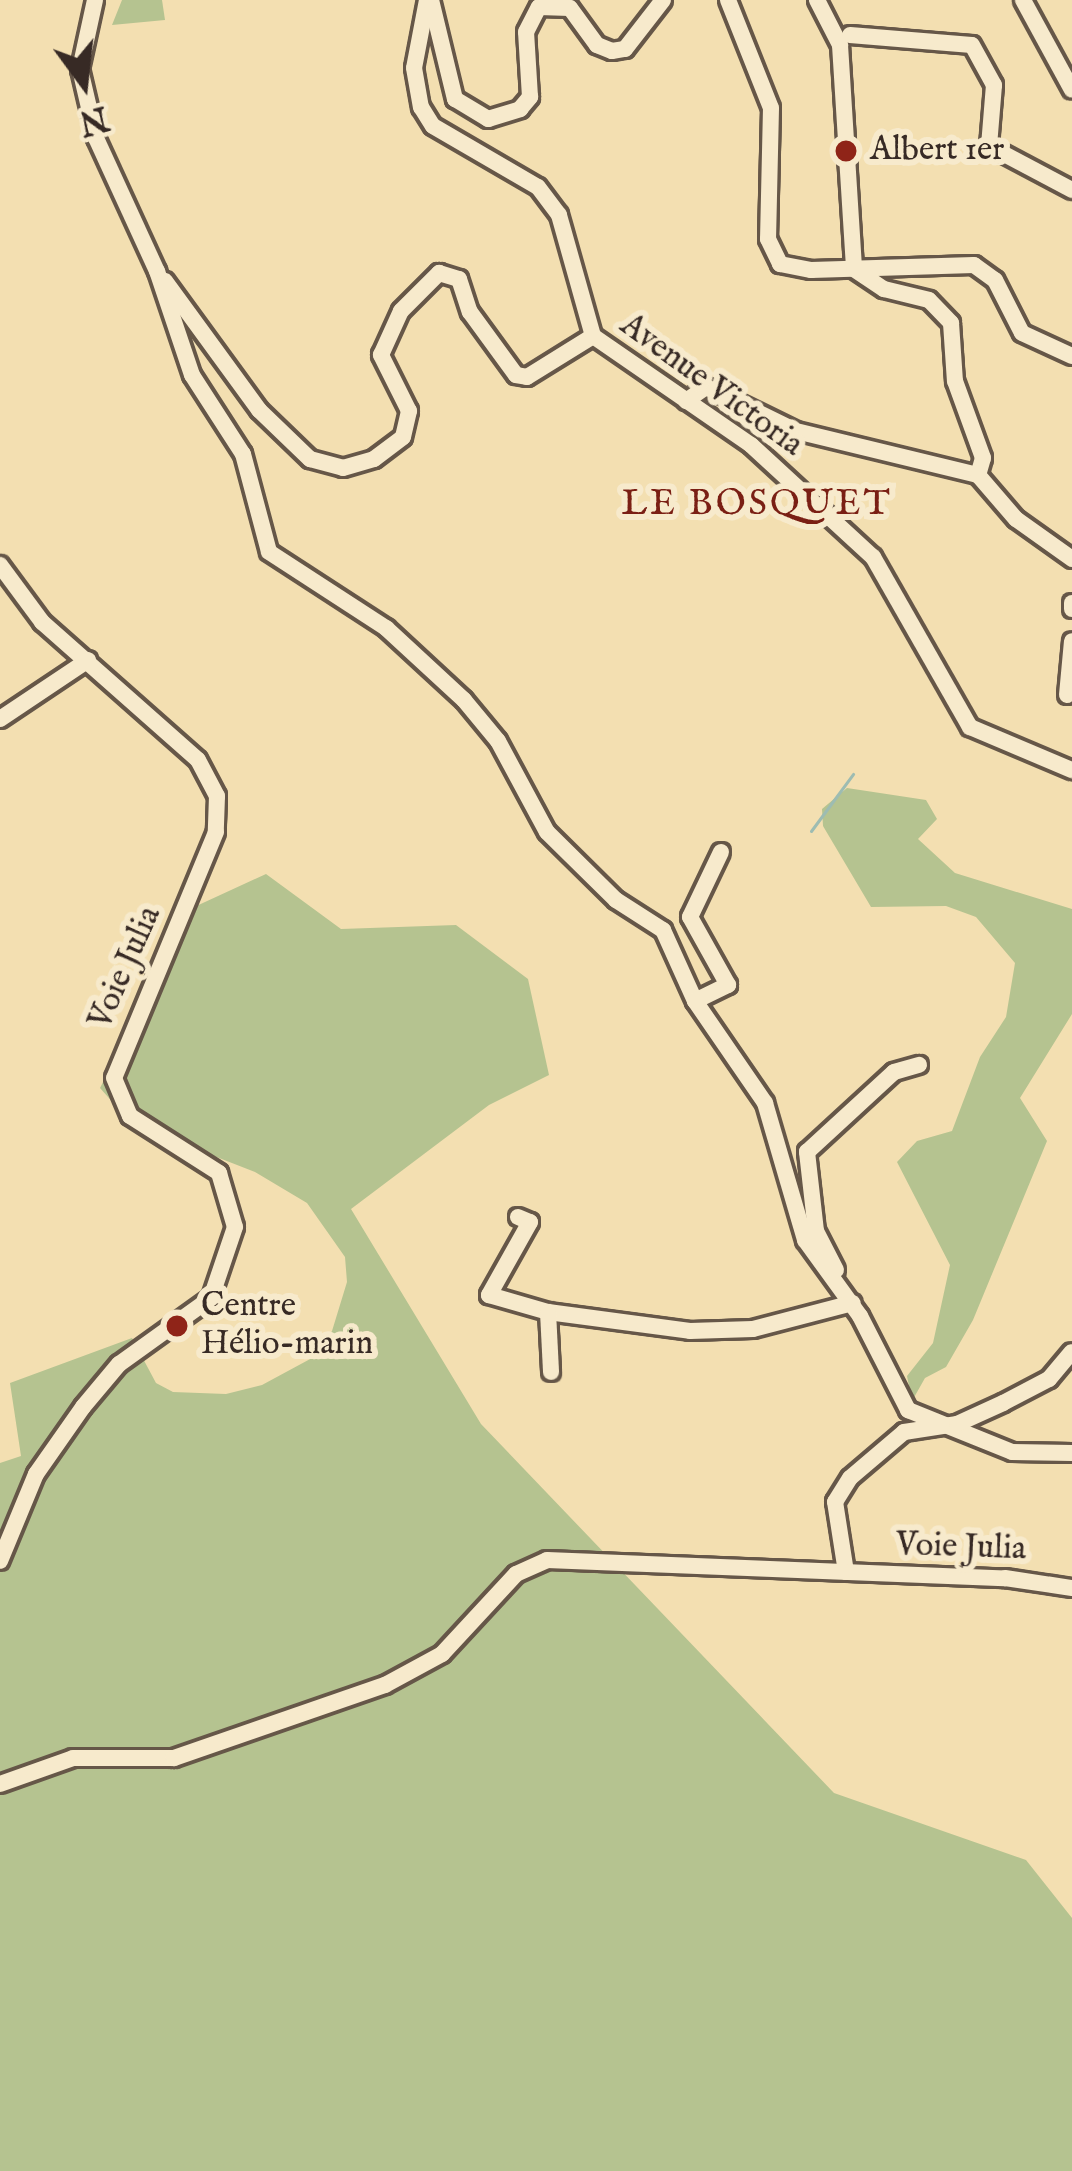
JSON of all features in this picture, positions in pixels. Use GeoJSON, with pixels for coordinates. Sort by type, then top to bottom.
{"type":"FeatureCollection","features":[{"type":"Feature","properties":{"kind":"street"},"geometry":{"type":"LineString","coordinates":[[95,0],[80,69],[87,108],[157,271],[192,375],[243,454],[268,552],[386,628],[479,716],[547,832],[616,900],[663,930],[695,1001],[760,1092],[800,1229],[853,1303],[908,1410],[1012,1452],[1072,1453]]}},
{"type":"Feature","properties":{"kind":"street"},"geometry":{"type":"LineString","coordinates":[[429,0],[455,99],[488,119],[520,109],[530,97],[526,32],[539,7],[570,8],[597,45],[612,51],[625,49],[663,0]]}},
{"type":"Feature","properties":{"kind":"street","name":"Avenue Victoria"},"geometry":{"type":"LineString","coordinates":[[429,0],[414,68],[421,106],[433,125],[538,187],[559,215],[592,336],[751,445],[874,557],[970,727],[1072,770]]}},
{"type":"Feature","properties":{"kind":"street"},"geometry":{"type":"LineString","coordinates":[[728,0],[771,108],[770,251],[793,270],[974,265],[995,280],[1022,333],[1072,356]]}},
{"type":"Feature","properties":{"kind":"street"},"geometry":{"type":"LineString","coordinates":[[817,0],[842,36],[854,269]]}},
{"type":"Feature","properties":{"kind":"street"},"geometry":{"type":"LineString","coordinates":[[1023,0],[1072,90]]}},
{"type":"Feature","properties":{"kind":"street"},"geometry":{"type":"LineString","coordinates":[[842,36],[972,45],[994,85],[989,146],[1072,190]]}},
{"type":"Feature","properties":{"kind":"street"},"geometry":{"type":"LineString","coordinates":[[854,269],[884,289],[929,300],[951,322],[955,381],[983,458],[978,475]]}},
{"type":"Feature","properties":{"kind":"street"},"geometry":{"type":"LineString","coordinates":[[157,271],[259,410],[310,458],[343,469],[374,459],[403,436],[409,411],[381,355],[400,311],[439,273],[459,279],[470,312],[516,375],[527,377],[592,336]]}},
{"type":"Feature","properties":{"kind":"street"},"geometry":{"type":"LineString","coordinates":[[686,401],[706,387],[796,430],[978,475],[1016,519],[1072,559]]}},
{"type":"Feature","properties":{"kind":"street","name":"Voie Julia"},"geometry":{"type":"LineString","coordinates":[[0,565],[28,608],[198,760],[217,796],[216,832],[114,1078],[141,1126],[219,1173],[235,1239],[205,1306],[119,1364],[83,1407],[36,1474],[0,1561]]}},
{"type":"Feature","properties":{"kind":"street"},"geometry":{"type":"LineString","coordinates":[[1066,695],[1072,641]]}},
{"type":"Feature","properties":{"kind":"street"},"geometry":{"type":"LineString","coordinates":[[0,719],[88,659]]}},
{"type":"Feature","properties":{"kind":"street"},"geometry":{"type":"LineString","coordinates":[[695,1001],[728,985],[690,916],[721,852]]}},
{"type":"Feature","properties":{"kind":"street"},"geometry":{"type":"LineString","coordinates":[[831,1275],[838,1267],[816,1232],[807,1152],[894,1072],[919,1065]]}},
{"type":"Feature","properties":{"kind":"street"},"geometry":{"type":"LineString","coordinates":[[518,1217],[530,1222],[489,1295],[548,1312],[690,1331],[753,1329],[853,1303]]}},
{"type":"Feature","properties":{"kind":"street"},"geometry":{"type":"LineString","coordinates":[[548,1312],[551,1372]]}},
{"type":"Feature","properties":{"kind":"street"},"geometry":{"type":"LineString","coordinates":[[846,1572],[835,1502],[842,1486],[904,1432],[957,1424],[1040,1385],[1072,1352]]}},
{"type":"Feature","properties":{"kind":"street","name":"Voie Julia"},"geometry":{"type":"LineString","coordinates":[[0,1784],[74,1758],[174,1758],[385,1685],[442,1654],[516,1574],[547,1560],[846,1572],[1072,1588]]}},
{"type":"Feature","properties":{"kind":"green space"},"geometry":{"type":"Polygon","coordinates":[[[122,0],[162,0],[165,20],[112,25],[122,0]]]}},
{"type":"Feature","properties":{"kind":"green space"},"geometry":{"type":"Polygon","coordinates":[[[847,788],[926,800],[937,819],[918,839],[955,873],[1072,909],[1072,1014],[1020,1098],[1047,1141],[973,1320],[946,1367],[925,1378],[912,1401],[907,1376],[933,1343],[950,1265],[897,1162],[917,1141],[952,1131],[980,1057],[1006,1017],[1015,963],[976,917],[946,906],[871,907],[823,826],[822,809],[847,788]]]}},
{"type":"Feature","properties":{"kind":"green space"},"geometry":{"type":"Polygon","coordinates":[[[266,874],[341,929],[456,925],[528,979],[549,1075],[489,1105],[351,1209],[481,1424],[834,1793],[1026,1860],[1072,1918],[1072,2171],[0,2171],[0,1463],[21,1456],[10,1383],[132,1338],[156,1383],[173,1392],[226,1394],[262,1385],[312,1358],[332,1331],[347,1282],[345,1257],[307,1203],[255,1172],[132,1124],[100,1088],[192,908],[266,874]]]}},
{"type":"Feature","properties":{"kind":"waterway"},"geometry":{"type":"LineString","coordinates":[[811,831],[853,774]]}},
{"type":"Feature","properties":{"kind":"place","name":"Albert 1er"},"geometry":{"type":"Point","coordinates":[846,151]}},
{"type":"Feature","properties":{"kind":"place","name":"Centre Hélio-marin"},"geometry":{"type":"Point","coordinates":[177,1326]}},
{"type":"Feature","properties":{"kind":"district","name":"LE BOSQUET"},"geometry":{"type":"Point","coordinates":[757,505]}}]}
